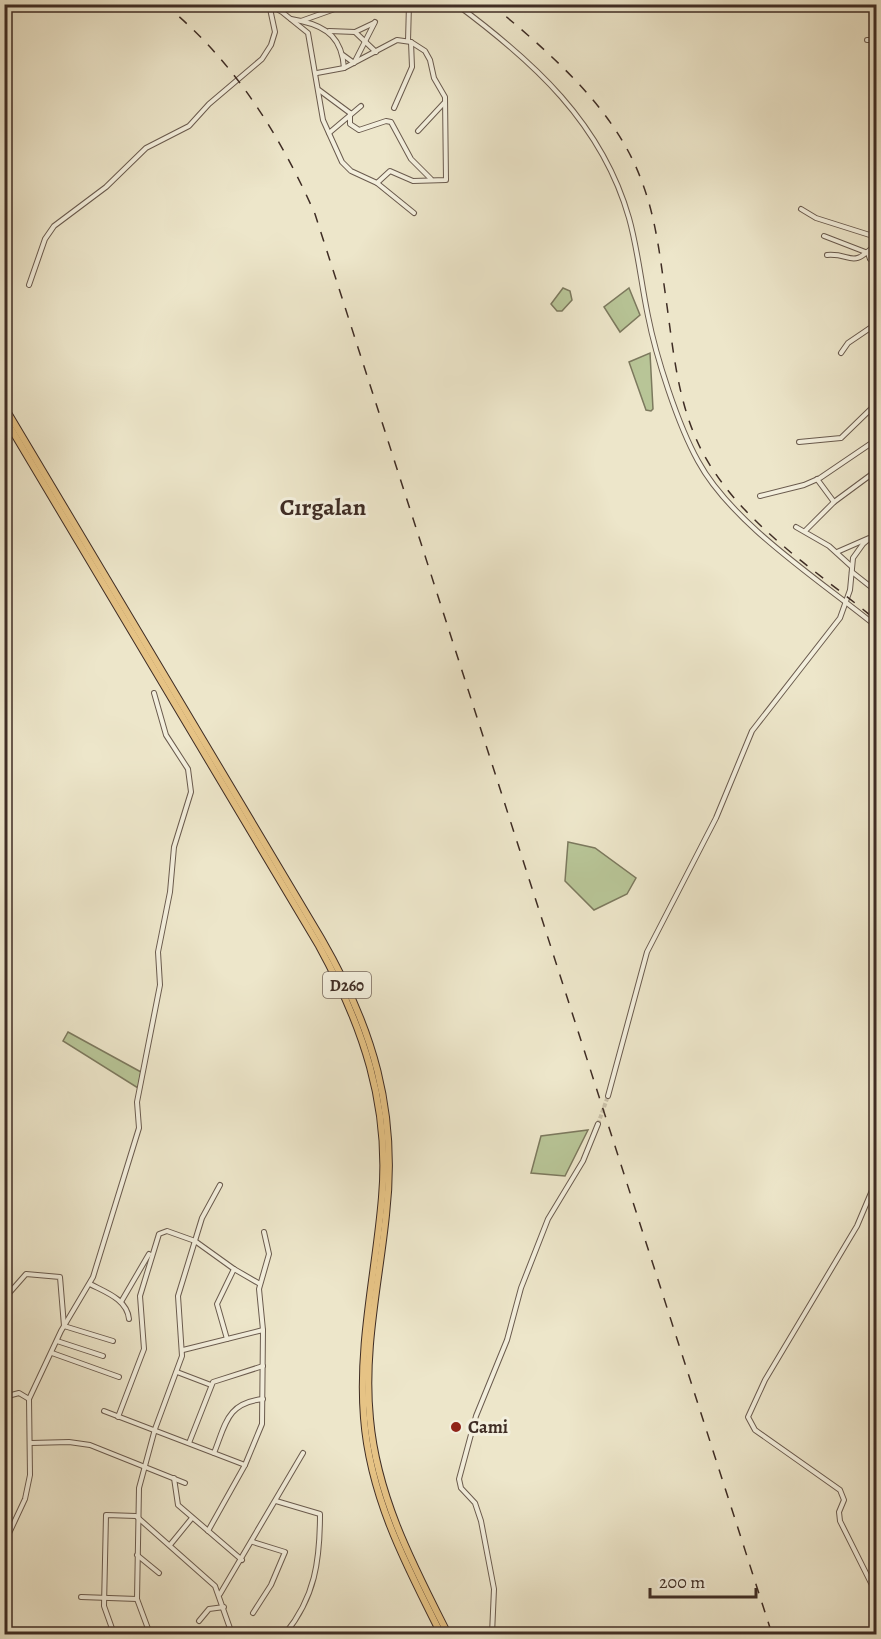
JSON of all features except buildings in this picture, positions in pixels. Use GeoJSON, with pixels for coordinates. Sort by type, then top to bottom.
{"type":"FeatureCollection","features":[{"type":"Feature","properties":{"kind":"highway","name":"D260"},"geometry":{"type":"LineString","coordinates":[[4,406],[321,938],[352,995],[367,1031],[384,1091],[389,1152],[388,1200],[368,1369],[371,1431],[380,1477],[393,1518],[448,1635]]}},
{"type":"Feature","properties":{"kind":"highway","name":"D260"},"geometry":{"type":"LineString","coordinates":[[4,417],[319,946],[340,985],[362,1036],[377,1089],[384,1154],[382,1199],[364,1350],[365,1432],[373,1476],[388,1522],[441,1635]]}},
{"type":"Feature","properties":{"kind":"street"},"geometry":{"type":"LineString","coordinates":[[394,108],[412,68],[409,4]]}},
{"type":"Feature","properties":{"kind":"street"},"geometry":{"type":"LineString","coordinates":[[456,4],[506,41],[553,85],[611,171],[631,227],[655,345],[698,462],[748,523],[876,626]]}},
{"type":"Feature","properties":{"kind":"street"},"geometry":{"type":"LineString","coordinates":[[269,5],[308,33],[317,73],[323,120],[346,167],[376,183],[414,213]]}},
{"type":"Feature","properties":{"kind":"street"},"geometry":{"type":"LineString","coordinates":[[29,285],[45,239],[54,226],[99,193],[151,145],[189,126],[209,104],[262,59],[271,45],[275,32],[269,5]]}},
{"type":"Feature","properties":{"kind":"street"},"geometry":{"type":"LineString","coordinates":[[301,21],[343,6],[380,8]]}},
{"type":"Feature","properties":{"kind":"street"},"geometry":{"type":"LineString","coordinates":[[291,19],[319,25],[327,30],[342,55],[344,68]]}},
{"type":"Feature","properties":{"kind":"street"},"geometry":{"type":"LineString","coordinates":[[327,30],[356,32],[375,22],[366,44],[354,63]]}},
{"type":"Feature","properties":{"kind":"street"},"geometry":{"type":"LineString","coordinates":[[356,32],[376,52]]}},
{"type":"Feature","properties":{"kind":"street"},"geometry":{"type":"LineString","coordinates":[[867,40],[876,40]]}},
{"type":"Feature","properties":{"kind":"street"},"geometry":{"type":"LineString","coordinates":[[317,73],[344,68],[394,41],[410,41],[428,55],[434,78],[443,92],[445,102],[446,180],[413,181],[390,171],[376,183]]}},
{"type":"Feature","properties":{"kind":"street"},"geometry":{"type":"LineString","coordinates":[[342,55],[354,63]]}},
{"type":"Feature","properties":{"kind":"street"},"geometry":{"type":"LineString","coordinates":[[319,90],[350,113]]}},
{"type":"Feature","properties":{"kind":"street"},"geometry":{"type":"LineString","coordinates":[[418,131],[445,102]]}},
{"type":"Feature","properties":{"kind":"street"},"geometry":{"type":"LineString","coordinates":[[329,133],[361,106]]}},
{"type":"Feature","properties":{"kind":"street"},"geometry":{"type":"LineString","coordinates":[[350,113],[350,124],[359,130],[386,121],[391,122],[411,159],[431,180]]}},
{"type":"Feature","properties":{"kind":"street"},"geometry":{"type":"LineString","coordinates":[[801,209],[813,217],[876,237]]}},
{"type":"Feature","properties":{"kind":"street"},"geometry":{"type":"LineString","coordinates":[[825,236],[868,253],[870,259],[876,262]]}},
{"type":"Feature","properties":{"kind":"street"},"geometry":{"type":"LineString","coordinates":[[827,255],[852,260],[868,253],[876,244]]}},
{"type":"Feature","properties":{"kind":"street"},"geometry":{"type":"LineString","coordinates":[[841,352],[848,343],[876,324]]}},
{"type":"Feature","properties":{"kind":"street"},"geometry":{"type":"LineString","coordinates":[[799,442],[841,438],[876,404]]}},
{"type":"Feature","properties":{"kind":"street"},"geometry":{"type":"LineString","coordinates":[[760,496],[804,485],[817,479],[876,440]]}},
{"type":"Feature","properties":{"kind":"street"},"geometry":{"type":"LineString","coordinates":[[805,531],[834,502],[875,474]]}},
{"type":"Feature","properties":{"kind":"street"},"geometry":{"type":"LineString","coordinates":[[817,479],[834,502]]}},
{"type":"Feature","properties":{"kind":"street"},"geometry":{"type":"LineString","coordinates":[[796,527],[837,552],[851,569],[875,588]]}},
{"type":"Feature","properties":{"kind":"street"},"geometry":{"type":"LineString","coordinates":[[837,552],[876,533]]}},
{"type":"Feature","properties":{"kind":"street"},"geometry":{"type":"LineString","coordinates":[[608,1096],[645,957],[716,818],[745,745],[765,712],[840,618],[848,596],[851,569],[856,553],[870,537]]}},
{"type":"Feature","properties":{"kind":"street"},"geometry":{"type":"LineString","coordinates":[[4,1544],[27,1491],[31,1467],[29,1399],[64,1327],[90,1284],[138,1133],[137,1102],[160,985],[158,952],[170,892],[174,847],[190,796],[188,769],[166,735],[154,693]]}},
{"type":"Feature","properties":{"kind":"street"},"geometry":{"type":"LineString","coordinates":[[492,1635],[494,1582],[477,1508],[460,1486],[461,1466],[476,1416],[510,1331],[521,1288],[548,1219],[583,1161],[598,1124]]}},
{"type":"Feature","properties":{"kind":"street"},"geometry":{"type":"LineString","coordinates":[[876,1181],[857,1226],[765,1380],[748,1417],[753,1429],[840,1490],[844,1500],[839,1512],[840,1521],[876,1593]]}},
{"type":"Feature","properties":{"kind":"street"},"geometry":{"type":"LineString","coordinates":[[150,1635],[137,1599],[136,1516],[142,1466],[183,1350],[178,1296],[204,1212],[220,1185]]}},
{"type":"Feature","properties":{"kind":"street"},"geometry":{"type":"LineString","coordinates":[[118,1417],[144,1349],[139,1300],[158,1235],[164,1231],[195,1240],[234,1269],[260,1284]]}},
{"type":"Feature","properties":{"kind":"street"},"geometry":{"type":"LineString","coordinates":[[208,1531],[245,1466],[261,1429],[263,1330],[260,1284],[269,1257],[264,1232]]}},
{"type":"Feature","properties":{"kind":"street"},"geometry":{"type":"LineString","coordinates":[[120,1302],[131,1281],[152,1252]]}},
{"type":"Feature","properties":{"kind":"street"},"geometry":{"type":"LineString","coordinates":[[227,1339],[218,1304],[234,1269]]}},
{"type":"Feature","properties":{"kind":"street"},"geometry":{"type":"LineString","coordinates":[[4,1299],[26,1274],[60,1277],[64,1327]]}},
{"type":"Feature","properties":{"kind":"street"},"geometry":{"type":"LineString","coordinates":[[90,1284],[120,1302],[128,1311],[129,1319]]}},
{"type":"Feature","properties":{"kind":"street"},"geometry":{"type":"LineString","coordinates":[[64,1327],[113,1341]]}},
{"type":"Feature","properties":{"kind":"street"},"geometry":{"type":"LineString","coordinates":[[183,1350],[263,1330]]}},
{"type":"Feature","properties":{"kind":"street"},"geometry":{"type":"LineString","coordinates":[[57,1341],[103,1356]]}},
{"type":"Feature","properties":{"kind":"street"},"geometry":{"type":"LineString","coordinates":[[52,1353],[119,1377]]}},
{"type":"Feature","properties":{"kind":"street"},"geometry":{"type":"LineString","coordinates":[[189,1443],[211,1385],[219,1377],[263,1366]]}},
{"type":"Feature","properties":{"kind":"street"},"geometry":{"type":"LineString","coordinates":[[177,1372],[211,1385]]}},
{"type":"Feature","properties":{"kind":"street"},"geometry":{"type":"LineString","coordinates":[[4,1397],[19,1393],[29,1399]]}},
{"type":"Feature","properties":{"kind":"street"},"geometry":{"type":"LineString","coordinates":[[214,1453],[234,1409],[244,1401],[263,1398]]}},
{"type":"Feature","properties":{"kind":"street"},"geometry":{"type":"LineString","coordinates":[[104,1411],[155,1428],[245,1466]]}},
{"type":"Feature","properties":{"kind":"street"},"geometry":{"type":"LineString","coordinates":[[31,1443],[83,1443],[185,1483]]}},
{"type":"Feature","properties":{"kind":"street"},"geometry":{"type":"LineString","coordinates":[[220,1595],[303,1453]]}},
{"type":"Feature","properties":{"kind":"street"},"geometry":{"type":"LineString","coordinates":[[174,1478],[177,1502],[192,1518],[242,1560]]}},
{"type":"Feature","properties":{"kind":"street"},"geometry":{"type":"LineString","coordinates":[[276,1501],[320,1514],[320,1550],[310,1594],[300,1615],[285,1635]]}},
{"type":"Feature","properties":{"kind":"street"},"geometry":{"type":"LineString","coordinates":[[114,1635],[104,1606],[106,1515],[136,1516],[212,1582],[220,1595],[232,1635]]}},
{"type":"Feature","properties":{"kind":"street"},"geometry":{"type":"LineString","coordinates":[[170,1545],[192,1518]]}},
{"type":"Feature","properties":{"kind":"street"},"geometry":{"type":"LineString","coordinates":[[253,1542],[285,1552],[271,1585],[253,1613]]}},
{"type":"Feature","properties":{"kind":"street"},"geometry":{"type":"LineString","coordinates":[[137,1555],[159,1572]]}},
{"type":"Feature","properties":{"kind":"street"},"geometry":{"type":"LineString","coordinates":[[81,1597],[137,1599]]}},
{"type":"Feature","properties":{"kind":"street"},"geometry":{"type":"LineString","coordinates":[[199,1621],[211,1608],[224,1607]]}},
{"type":"Feature","properties":{"kind":"green space"},"geometry":{"type":"Polygon","coordinates":[[[563,288],[570,291],[572,300],[562,311],[557,311],[551,304],[563,288]]]}},
{"type":"Feature","properties":{"kind":"green space"},"geometry":{"type":"Polygon","coordinates":[[[629,288],[640,315],[620,332],[604,307],[629,288]]]}},
{"type":"Feature","properties":{"kind":"green space"},"geometry":{"type":"Polygon","coordinates":[[[650,353],[653,409],[651,411],[646,410],[629,362],[650,353]]]}},
{"type":"Feature","properties":{"kind":"green space"},"geometry":{"type":"Polygon","coordinates":[[[568,842],[595,848],[636,878],[627,894],[594,910],[565,881],[568,842]]]}},
{"type":"Feature","properties":{"kind":"green space"},"geometry":{"type":"Polygon","coordinates":[[[68,1032],[141,1072],[138,1088],[63,1041],[68,1032]]]}},
{"type":"Feature","properties":{"kind":"green space"},"geometry":{"type":"Polygon","coordinates":[[[588,1130],[565,1176],[531,1173],[541,1136],[588,1130]]]}},
{"type":"Feature","properties":{"kind":"tunnel"},"geometry":{"type":"LineString","coordinates":[[598,1124],[608,1096]]}},
{"type":"Feature","properties":{"kind":"railway"},"geometry":{"type":"LineString","coordinates":[[164,4],[212,49],[252,100],[270,127],[315,214],[772,1634]]}},
{"type":"Feature","properties":{"kind":"railway"},"geometry":{"type":"LineString","coordinates":[[491,4],[557,62],[578,84],[616,130],[630,155],[642,182],[655,228],[675,363],[683,401],[704,455],[720,480],[760,525],[876,620]]}},
{"type":"Feature","properties":{"kind":"place","name":"Cami"},"geometry":{"type":"Point","coordinates":[456,1427]}},
{"type":"Feature","properties":{"kind":"district","name":"Cırgalan"},"geometry":{"type":"Point","coordinates":[323,507]}}]}
